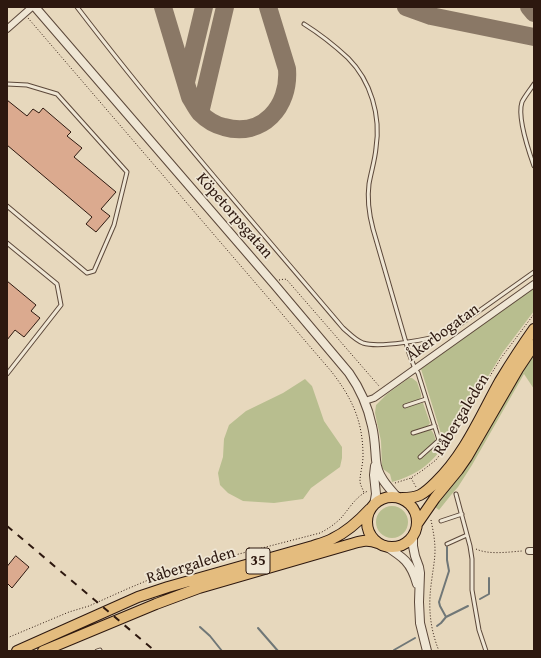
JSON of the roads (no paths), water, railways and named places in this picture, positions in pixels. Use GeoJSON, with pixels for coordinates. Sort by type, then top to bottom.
{"type":"FeatureCollection","features":[{"type":"Feature","properties":{"kind":"main road","name":"Råbergaleden"},"geometry":{"type":"LineString","coordinates":[[399,498],[415,497],[425,492],[452,465],[511,364],[534,330]]}},
{"type":"Feature","properties":{"kind":"main road","name":"Råbergaleden"},"geometry":{"type":"LineString","coordinates":[[417,524],[434,498],[467,458],[518,369],[534,345]]}},
{"type":"Feature","properties":{"kind":"main road","name":"35"},"geometry":{"type":"LineString","coordinates":[[372,507],[378,500],[390,496],[399,498]]}},
{"type":"Feature","properties":{"kind":"main road"},"geometry":{"type":"LineString","coordinates":[[399,498],[408,502],[414,509],[417,516],[416,530],[413,535]]}},
{"type":"Feature","properties":{"kind":"main road","name":"Råbergaleden"},"geometry":{"type":"LineString","coordinates":[[17,651],[138,597],[332,539],[350,528],[372,507]]}},
{"type":"Feature","properties":{"kind":"main road"},"geometry":{"type":"LineString","coordinates":[[372,507],[367,516],[368,528],[370,534],[381,544]]}},
{"type":"Feature","properties":{"kind":"main road","name":"35"},"geometry":{"type":"LineString","coordinates":[[381,544],[392,547],[400,545],[408,541],[413,535]]}},
{"type":"Feature","properties":{"kind":"main road","name":"Råbergaleden"},"geometry":{"type":"LineString","coordinates":[[43,651],[199,588],[364,540],[381,544]]}},
{"type":"Feature","properties":{"kind":"street","name":"Köpetorpsgatan"},"geometry":{"type":"LineString","coordinates":[[7,29],[34,7],[274,284],[349,373],[358,387],[368,409],[373,428],[376,461],[381,477],[399,498]]}},
{"type":"Feature","properties":{"kind":"street","name":"Åkerbogatan"},"geometry":{"type":"LineString","coordinates":[[365,401],[374,398],[534,284]]}},
{"type":"Feature","properties":{"kind":"street","name":"Köpetorpsgatan"},"geometry":{"type":"LineString","coordinates":[[372,507],[376,494],[374,468],[376,461]]}},
{"type":"Feature","properties":{"kind":"street"},"geometry":{"type":"LineString","coordinates":[[413,535],[413,546],[420,574],[420,623],[427,651]]}},
{"type":"Feature","properties":{"kind":"street"},"geometry":{"type":"LineString","coordinates":[[381,544],[406,560],[414,574],[419,592]]}},
{"type":"Feature","properties":{"kind":"lane"},"geometry":{"type":"LineString","coordinates":[[77,7],[188,145],[343,328],[352,336],[364,343],[380,344],[406,342],[445,334],[534,272]]}},
{"type":"Feature","properties":{"kind":"lane"},"geometry":{"type":"LineString","coordinates":[[304,24],[329,41],[348,58],[362,76],[371,95],[377,116],[378,137],[369,186],[368,207],[373,230],[406,342],[440,440],[420,458]]}},
{"type":"Feature","properties":{"kind":"lane"},"geometry":{"type":"LineString","coordinates":[[7,84],[27,85],[57,94],[127,172],[114,226],[94,271],[88,273],[7,206]]}},
{"type":"Feature","properties":{"kind":"lane"},"geometry":{"type":"LineString","coordinates":[[534,84],[524,97],[521,108],[524,134],[534,166]]}},
{"type":"Feature","properties":{"kind":"lane"},"geometry":{"type":"LineString","coordinates":[[7,243],[57,284],[61,304],[7,374]]}},
{"type":"Feature","properties":{"kind":"lane"},"geometry":{"type":"LineString","coordinates":[[405,406],[426,399]]}},
{"type":"Feature","properties":{"kind":"lane"},"geometry":{"type":"LineString","coordinates":[[413,433],[435,426]]}},
{"type":"Feature","properties":{"kind":"lane"},"geometry":{"type":"LineString","coordinates":[[456,494],[470,546],[472,559],[472,590],[479,630],[486,651]]}},
{"type":"Feature","properties":{"kind":"lane"},"geometry":{"type":"LineString","coordinates":[[440,521],[462,514]]}},
{"type":"Feature","properties":{"kind":"lane"},"geometry":{"type":"LineString","coordinates":[[447,544],[467,535]]}},
{"type":"Feature","properties":{"kind":"waterway"},"geometry":{"type":"LineString","coordinates":[[446,617],[439,602],[449,571],[447,547]]}},
{"type":"Feature","properties":{"kind":"waterway"},"geometry":{"type":"LineString","coordinates":[[480,599],[489,594],[489,578]]}},
{"type":"Feature","properties":{"kind":"waterway"},"geometry":{"type":"LineString","coordinates":[[437,626],[446,617],[468,606]]}},
{"type":"Feature","properties":{"kind":"waterway"},"geometry":{"type":"LineString","coordinates":[[200,627],[210,636],[222,651]]}},
{"type":"Feature","properties":{"kind":"waterway"},"geometry":{"type":"LineString","coordinates":[[258,628],[278,651]]}},
{"type":"Feature","properties":{"kind":"waterway"},"geometry":{"type":"LineString","coordinates":[[394,650],[415,638]]}},
{"type":"Feature","properties":{"kind":"railway"},"geometry":{"type":"LineString","coordinates":[[7,526],[155,651]]}}]}
